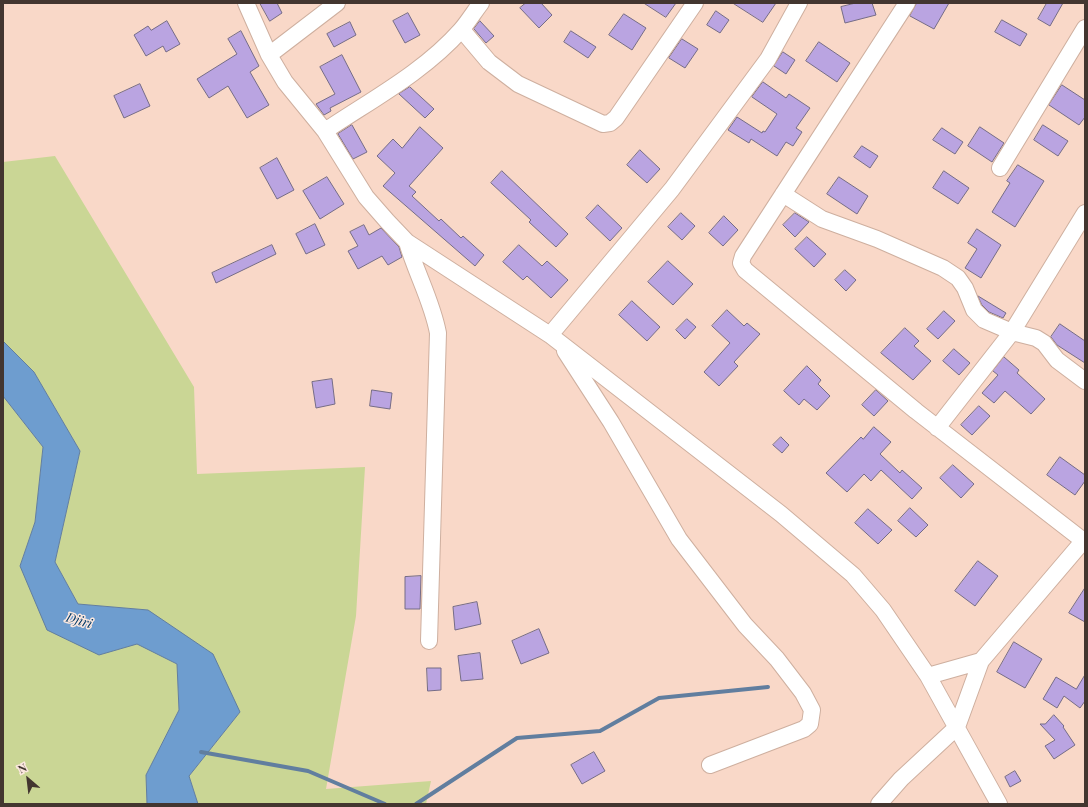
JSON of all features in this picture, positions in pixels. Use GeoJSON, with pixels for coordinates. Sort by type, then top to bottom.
{"type":"FeatureCollection","features":[{"type":"Feature","properties":{"kind":"street"},"geometry":{"type":"LineString","coordinates":[[246,3],[269,55],[285,82],[325,131],[366,197],[407,242],[556,340],[781,514],[853,575],[883,610],[928,676],[999,804]]}},
{"type":"Feature","properties":{"kind":"street"},"geometry":{"type":"LineString","coordinates":[[269,55],[337,3]]}},
{"type":"Feature","properties":{"kind":"street"},"geometry":{"type":"LineString","coordinates":[[325,131],[424,64],[462,30],[481,3]]}},
{"type":"Feature","properties":{"kind":"street"},"geometry":{"type":"LineString","coordinates":[[462,30],[489,62],[518,84],[604,124],[610,123],[616,118],[695,3]]}},
{"type":"Feature","properties":{"kind":"street"},"geometry":{"type":"LineString","coordinates":[[556,340],[672,189],[768,59],[799,3]]}},
{"type":"Feature","properties":{"kind":"street"},"geometry":{"type":"LineString","coordinates":[[879,804],[901,779],[957,727],[981,661],[1085,541],[937,428],[745,270],[741,263],[743,256],[907,3]]}},
{"type":"Feature","properties":{"kind":"street"},"geometry":{"type":"LineString","coordinates":[[1000,168],[1085,28]]}},
{"type":"Feature","properties":{"kind":"street"},"geometry":{"type":"LineString","coordinates":[[783,194],[822,219],[884,241],[943,268],[958,278],[965,288],[978,315],[984,320],[1012,332],[1040,340],[1057,360],[1085,381]]}},
{"type":"Feature","properties":{"kind":"street"},"geometry":{"type":"LineString","coordinates":[[937,428],[1012,332],[1085,213]]}},
{"type":"Feature","properties":{"kind":"street"},"geometry":{"type":"LineString","coordinates":[[407,242],[413,263],[435,317],[438,333],[429,641]]}},
{"type":"Feature","properties":{"kind":"street"},"geometry":{"type":"LineString","coordinates":[[556,340],[611,422],[679,539],[744,625],[776,660],[803,693],[812,710],[810,724],[804,728],[710,765]]}},
{"type":"Feature","properties":{"kind":"street"},"geometry":{"type":"LineString","coordinates":[[928,676],[981,661]]}},
{"type":"Feature","properties":{"kind":"green space"},"geometry":{"type":"Polygon","coordinates":[[[55,156],[194,387],[197,474],[365,467],[356,616],[326,789],[431,781],[426,804],[198,804],[189,776],[240,712],[148,610],[78,604],[55,562],[80,451],[34,372],[3,341],[3,162],[55,156]]]}},
{"type":"Feature","properties":{"kind":"green space"},"geometry":{"type":"Polygon","coordinates":[[[3,396],[43,447],[35,522],[20,566],[99,655],[137,643],[177,664],[179,710],[146,775],[147,804],[3,804],[3,396]]]}},
{"type":"Feature","properties":{"kind":"water","name":"Djiri"},"geometry":{"type":"Polygon","coordinates":[[[3,341],[34,372],[80,451],[55,562],[78,604],[148,610],[213,654],[240,712],[189,776],[198,804],[147,804],[146,775],[179,710],[177,664],[137,644],[99,655],[47,630],[20,566],[35,522],[43,447],[3,396],[3,341]]]}},
{"type":"Feature","properties":{"kind":"building"},"geometry":{"type":"Polygon","coordinates":[[[260,3],[277,3],[282,13],[270,21],[260,3]]]}},
{"type":"Feature","properties":{"kind":"building"},"geometry":{"type":"Polygon","coordinates":[[[526,3],[541,3],[552,15],[539,28],[520,8],[526,3]]]}},
{"type":"Feature","properties":{"kind":"building"},"geometry":{"type":"Polygon","coordinates":[[[644,3],[676,3],[666,17],[644,3]]]}},
{"type":"Feature","properties":{"kind":"building"},"geometry":{"type":"Polygon","coordinates":[[[733,3],[776,3],[763,22],[733,3]]]}},
{"type":"Feature","properties":{"kind":"building"},"geometry":{"type":"Polygon","coordinates":[[[856,3],[872,3],[876,15],[845,23],[841,7],[856,3]]]}},
{"type":"Feature","properties":{"kind":"building"},"geometry":{"type":"Polygon","coordinates":[[[917,3],[949,3],[934,29],[910,16],[917,3]]]}},
{"type":"Feature","properties":{"kind":"building"},"geometry":{"type":"Polygon","coordinates":[[[1047,3],[1063,3],[1050,26],[1038,19],[1047,3]]]}},
{"type":"Feature","properties":{"kind":"building"},"geometry":{"type":"Polygon","coordinates":[[[716,11],[729,20],[720,33],[707,25],[716,11]]]}},
{"type":"Feature","properties":{"kind":"building"},"geometry":{"type":"Polygon","coordinates":[[[408,13],[420,35],[405,43],[393,21],[408,13]]]}},
{"type":"Feature","properties":{"kind":"building"},"geometry":{"type":"Polygon","coordinates":[[[624,14],[646,28],[632,50],[609,35],[624,14]]]}},
{"type":"Feature","properties":{"kind":"building"},"geometry":{"type":"Polygon","coordinates":[[[1002,20],[1027,34],[1020,46],[995,32],[1002,20]]]}},
{"type":"Feature","properties":{"kind":"building"},"geometry":{"type":"Polygon","coordinates":[[[167,21],[180,44],[166,52],[163,46],[146,56],[134,35],[148,26],[151,30],[167,21]]]}},
{"type":"Feature","properties":{"kind":"building"},"geometry":{"type":"Polygon","coordinates":[[[480,21],[494,36],[486,43],[474,29],[480,21]]]}},
{"type":"Feature","properties":{"kind":"building"},"geometry":{"type":"Polygon","coordinates":[[[350,22],[356,35],[334,47],[327,34],[350,22]]]}},
{"type":"Feature","properties":{"kind":"building"},"geometry":{"type":"Polygon","coordinates":[[[241,31],[259,66],[250,72],[269,105],[247,118],[228,86],[209,98],[197,79],[237,54],[228,39],[241,31]]]}},
{"type":"Feature","properties":{"kind":"building"},"geometry":{"type":"Polygon","coordinates":[[[571,31],[596,47],[588,58],[564,42],[571,31]]]}},
{"type":"Feature","properties":{"kind":"building"},"geometry":{"type":"Polygon","coordinates":[[[682,39],[698,49],[685,68],[669,58],[682,39]]]}},
{"type":"Feature","properties":{"kind":"building"},"geometry":{"type":"Polygon","coordinates":[[[819,42],[850,63],[837,82],[806,61],[819,42]]]}},
{"type":"Feature","properties":{"kind":"building"},"geometry":{"type":"Polygon","coordinates":[[[783,52],[795,60],[786,74],[774,66],[783,52]]]}},
{"type":"Feature","properties":{"kind":"building"},"geometry":{"type":"Polygon","coordinates":[[[342,55],[361,92],[330,108],[331,111],[324,115],[316,104],[335,94],[320,67],[342,55]]]}},
{"type":"Feature","properties":{"kind":"building"},"geometry":{"type":"Polygon","coordinates":[[[763,82],[786,98],[789,94],[810,108],[796,128],[802,132],[793,146],[786,142],[777,156],[751,139],[749,143],[728,130],[737,117],[762,133],[763,131],[765,132],[777,114],[752,97],[763,82]]]}},
{"type":"Feature","properties":{"kind":"building"},"geometry":{"type":"Polygon","coordinates":[[[140,84],[150,106],[124,118],[114,96],[140,84]]]}},
{"type":"Feature","properties":{"kind":"building"},"geometry":{"type":"Polygon","coordinates":[[[1062,85],[1085,100],[1085,117],[1079,125],[1049,105],[1062,85]]]}},
{"type":"Feature","properties":{"kind":"building"},"geometry":{"type":"Polygon","coordinates":[[[410,87],[434,109],[425,118],[399,94],[410,87]]]}},
{"type":"Feature","properties":{"kind":"building"},"geometry":{"type":"Polygon","coordinates":[[[352,125],[367,152],[353,159],[338,134],[352,125]]]}},
{"type":"Feature","properties":{"kind":"building"},"geometry":{"type":"Polygon","coordinates":[[[1043,125],[1068,141],[1058,156],[1034,140],[1043,125]]]}},
{"type":"Feature","properties":{"kind":"building"},"geometry":{"type":"Polygon","coordinates":[[[420,127],[443,148],[409,186],[416,192],[412,196],[439,221],[441,219],[461,238],[463,236],[484,255],[475,266],[383,186],[395,173],[377,156],[393,139],[402,148],[420,127]]]}},
{"type":"Feature","properties":{"kind":"building"},"geometry":{"type":"Polygon","coordinates":[[[980,127],[1004,143],[992,162],[968,146],[980,127]]]}},
{"type":"Feature","properties":{"kind":"building"},"geometry":{"type":"Polygon","coordinates":[[[942,128],[963,142],[955,154],[933,140],[942,128]]]}},
{"type":"Feature","properties":{"kind":"building"},"geometry":{"type":"Polygon","coordinates":[[[862,146],[878,156],[870,168],[854,157],[862,146]]]}},
{"type":"Feature","properties":{"kind":"building"},"geometry":{"type":"Polygon","coordinates":[[[640,150],[660,169],[647,183],[627,165],[640,150]]]}},
{"type":"Feature","properties":{"kind":"building"},"geometry":{"type":"Polygon","coordinates":[[[277,158],[294,190],[277,199],[260,168],[277,158]]]}},
{"type":"Feature","properties":{"kind":"building"},"geometry":{"type":"Polygon","coordinates":[[[1018,165],[1044,181],[1015,227],[992,212],[1010,183],[1007,181],[1018,165]]]}},
{"type":"Feature","properties":{"kind":"building"},"geometry":{"type":"Polygon","coordinates":[[[502,171],[568,234],[556,247],[529,222],[531,220],[491,183],[502,171]]]}},
{"type":"Feature","properties":{"kind":"building"},"geometry":{"type":"Polygon","coordinates":[[[944,171],[969,188],[958,204],[933,188],[944,171]]]}},
{"type":"Feature","properties":{"kind":"building"},"geometry":{"type":"Polygon","coordinates":[[[327,177],[344,204],[320,219],[303,191],[327,177]]]}},
{"type":"Feature","properties":{"kind":"building"},"geometry":{"type":"Polygon","coordinates":[[[839,177],[868,196],[857,214],[827,194],[839,177]]]}},
{"type":"Feature","properties":{"kind":"building"},"geometry":{"type":"Polygon","coordinates":[[[598,205],[622,228],[610,241],[586,218],[598,205]]]}},
{"type":"Feature","properties":{"kind":"building"},"geometry":{"type":"Polygon","coordinates":[[[681,213],[695,226],[682,240],[668,227],[681,213]]]}},
{"type":"Feature","properties":{"kind":"building"},"geometry":{"type":"Polygon","coordinates":[[[795,213],[809,222],[795,237],[783,225],[795,213]]]}},
{"type":"Feature","properties":{"kind":"building"},"geometry":{"type":"Polygon","coordinates":[[[724,216],[738,230],[723,246],[709,233],[724,216]]]}},
{"type":"Feature","properties":{"kind":"building"},"geometry":{"type":"Polygon","coordinates":[[[315,224],[325,245],[306,254],[296,234],[315,224]]]}},
{"type":"Feature","properties":{"kind":"building"},"geometry":{"type":"Polygon","coordinates":[[[364,225],[369,235],[381,228],[399,247],[402,257],[388,265],[382,256],[358,269],[348,251],[358,246],[350,232],[364,225]]]}},
{"type":"Feature","properties":{"kind":"building"},"geometry":{"type":"Polygon","coordinates":[[[977,229],[1001,245],[981,278],[965,268],[977,249],[968,243],[977,229]]]}},
{"type":"Feature","properties":{"kind":"building"},"geometry":{"type":"Polygon","coordinates":[[[807,237],[826,254],[814,267],[795,249],[807,237]]]}},
{"type":"Feature","properties":{"kind":"building"},"geometry":{"type":"Polygon","coordinates":[[[272,245],[276,254],[216,283],[212,273],[272,245]]]}},
{"type":"Feature","properties":{"kind":"building"},"geometry":{"type":"Polygon","coordinates":[[[519,245],[542,266],[547,261],[568,280],[551,298],[527,276],[523,280],[503,262],[519,245]]]}},
{"type":"Feature","properties":{"kind":"building"},"geometry":{"type":"Polygon","coordinates":[[[668,261],[693,284],[673,305],[648,282],[668,261]]]}},
{"type":"Feature","properties":{"kind":"building"},"geometry":{"type":"Polygon","coordinates":[[[845,270],[856,280],[846,291],[835,280],[845,270]]]}},
{"type":"Feature","properties":{"kind":"building"},"geometry":{"type":"Polygon","coordinates":[[[978,296],[1006,313],[1003,318],[989,312],[982,305],[978,296]]]}},
{"type":"Feature","properties":{"kind":"building"},"geometry":{"type":"Polygon","coordinates":[[[632,301],[660,327],[647,341],[619,315],[632,301]]]}},
{"type":"Feature","properties":{"kind":"building"},"geometry":{"type":"Polygon","coordinates":[[[727,310],[744,326],[747,323],[760,334],[734,362],[738,366],[719,386],[704,372],[730,343],[712,326],[727,310]]]}},
{"type":"Feature","properties":{"kind":"building"},"geometry":{"type":"Polygon","coordinates":[[[944,311],[955,321],[938,339],[927,329],[944,311]]]}},
{"type":"Feature","properties":{"kind":"building"},"geometry":{"type":"Polygon","coordinates":[[[687,319],[696,327],[685,339],[676,330],[687,319]]]}},
{"type":"Feature","properties":{"kind":"building"},"geometry":{"type":"Polygon","coordinates":[[[1060,324],[1085,341],[1085,363],[1057,345],[1051,337],[1060,324]]]}},
{"type":"Feature","properties":{"kind":"building"},"geometry":{"type":"Polygon","coordinates":[[[905,328],[919,341],[914,346],[931,361],[913,380],[881,353],[905,328]]]}},
{"type":"Feature","properties":{"kind":"building"},"geometry":{"type":"Polygon","coordinates":[[[954,349],[970,363],[959,375],[943,361],[954,349]]]}},
{"type":"Feature","properties":{"kind":"building"},"geometry":{"type":"Polygon","coordinates":[[[1004,357],[1019,370],[1017,373],[1045,399],[1031,414],[1005,391],[994,403],[982,393],[998,375],[993,371],[1004,357]]]}},
{"type":"Feature","properties":{"kind":"building"},"geometry":{"type":"Polygon","coordinates":[[[807,366],[821,380],[818,384],[830,396],[817,410],[804,399],[799,405],[784,391],[807,366]]]}},
{"type":"Feature","properties":{"kind":"building"},"geometry":{"type":"Polygon","coordinates":[[[332,379],[335,404],[316,408],[312,382],[332,379]]]}},
{"type":"Feature","properties":{"kind":"building"},"geometry":{"type":"Polygon","coordinates":[[[372,390],[392,393],[390,409],[370,406],[372,390]]]}},
{"type":"Feature","properties":{"kind":"building"},"geometry":{"type":"Polygon","coordinates":[[[876,390],[888,401],[874,416],[862,405],[876,390]]]}},
{"type":"Feature","properties":{"kind":"building"},"geometry":{"type":"Polygon","coordinates":[[[979,406],[990,416],[972,435],[961,425],[979,406]]]}},
{"type":"Feature","properties":{"kind":"building"},"geometry":{"type":"Polygon","coordinates":[[[874,427],[891,442],[880,454],[900,473],[902,470],[922,488],[912,499],[881,470],[871,481],[864,474],[847,492],[826,473],[861,437],[863,439],[874,427]]]}},
{"type":"Feature","properties":{"kind":"building"},"geometry":{"type":"Polygon","coordinates":[[[781,437],[789,445],[782,453],[773,445],[781,437]]]}},
{"type":"Feature","properties":{"kind":"building"},"geometry":{"type":"Polygon","coordinates":[[[1060,457],[1085,475],[1085,481],[1075,495],[1047,475],[1060,457]]]}},
{"type":"Feature","properties":{"kind":"building"},"geometry":{"type":"Polygon","coordinates":[[[953,465],[974,484],[961,498],[940,478],[953,465]]]}},
{"type":"Feature","properties":{"kind":"building"},"geometry":{"type":"Polygon","coordinates":[[[910,508],[928,525],[916,537],[898,521],[910,508]]]}},
{"type":"Feature","properties":{"kind":"building"},"geometry":{"type":"Polygon","coordinates":[[[868,509],[892,530],[878,544],[855,523],[868,509]]]}},
{"type":"Feature","properties":{"kind":"building"},"geometry":{"type":"Polygon","coordinates":[[[978,561],[998,576],[975,606],[955,591],[978,561]]]}},
{"type":"Feature","properties":{"kind":"building"},"geometry":{"type":"Polygon","coordinates":[[[421,576],[420,609],[405,609],[405,577],[421,576]]]}},
{"type":"Feature","properties":{"kind":"building"},"geometry":{"type":"Polygon","coordinates":[[[1085,588],[1085,622],[1069,613],[1085,588]]]}},
{"type":"Feature","properties":{"kind":"building"},"geometry":{"type":"Polygon","coordinates":[[[477,602],[481,624],[455,630],[453,607],[477,602]]]}},
{"type":"Feature","properties":{"kind":"building"},"geometry":{"type":"Polygon","coordinates":[[[539,629],[549,653],[521,664],[512,641],[539,629]]]}},
{"type":"Feature","properties":{"kind":"building"},"geometry":{"type":"Polygon","coordinates":[[[1014,642],[1042,659],[1025,688],[997,672],[1014,642]]]}},
{"type":"Feature","properties":{"kind":"building"},"geometry":{"type":"Polygon","coordinates":[[[480,653],[483,679],[461,681],[458,656],[480,653]]]}},
{"type":"Feature","properties":{"kind":"building"},"geometry":{"type":"Polygon","coordinates":[[[427,668],[441,668],[441,690],[428,691],[427,668]]]}},
{"type":"Feature","properties":{"kind":"building"},"geometry":{"type":"Polygon","coordinates":[[[1085,675],[1085,701],[1080,708],[1064,696],[1057,708],[1043,699],[1056,677],[1076,689],[1085,675]]]}},
{"type":"Feature","properties":{"kind":"building"},"geometry":{"type":"Polygon","coordinates":[[[1054,715],[1064,726],[1063,727],[1075,745],[1054,759],[1045,746],[1055,740],[1040,724],[1045,724],[1054,715]]]}},
{"type":"Feature","properties":{"kind":"building"},"geometry":{"type":"Polygon","coordinates":[[[594,752],[605,771],[582,784],[571,765],[594,752]]]}},
{"type":"Feature","properties":{"kind":"building"},"geometry":{"type":"Polygon","coordinates":[[[1015,771],[1021,781],[1010,787],[1005,777],[1015,771]]]}},
{"type":"Feature","properties":{"kind":"waterway"},"geometry":{"type":"LineString","coordinates":[[416,804],[517,738],[600,731],[659,698],[768,687]]}},
{"type":"Feature","properties":{"kind":"waterway"},"geometry":{"type":"LineString","coordinates":[[201,752],[308,771],[385,804]]}}]}
